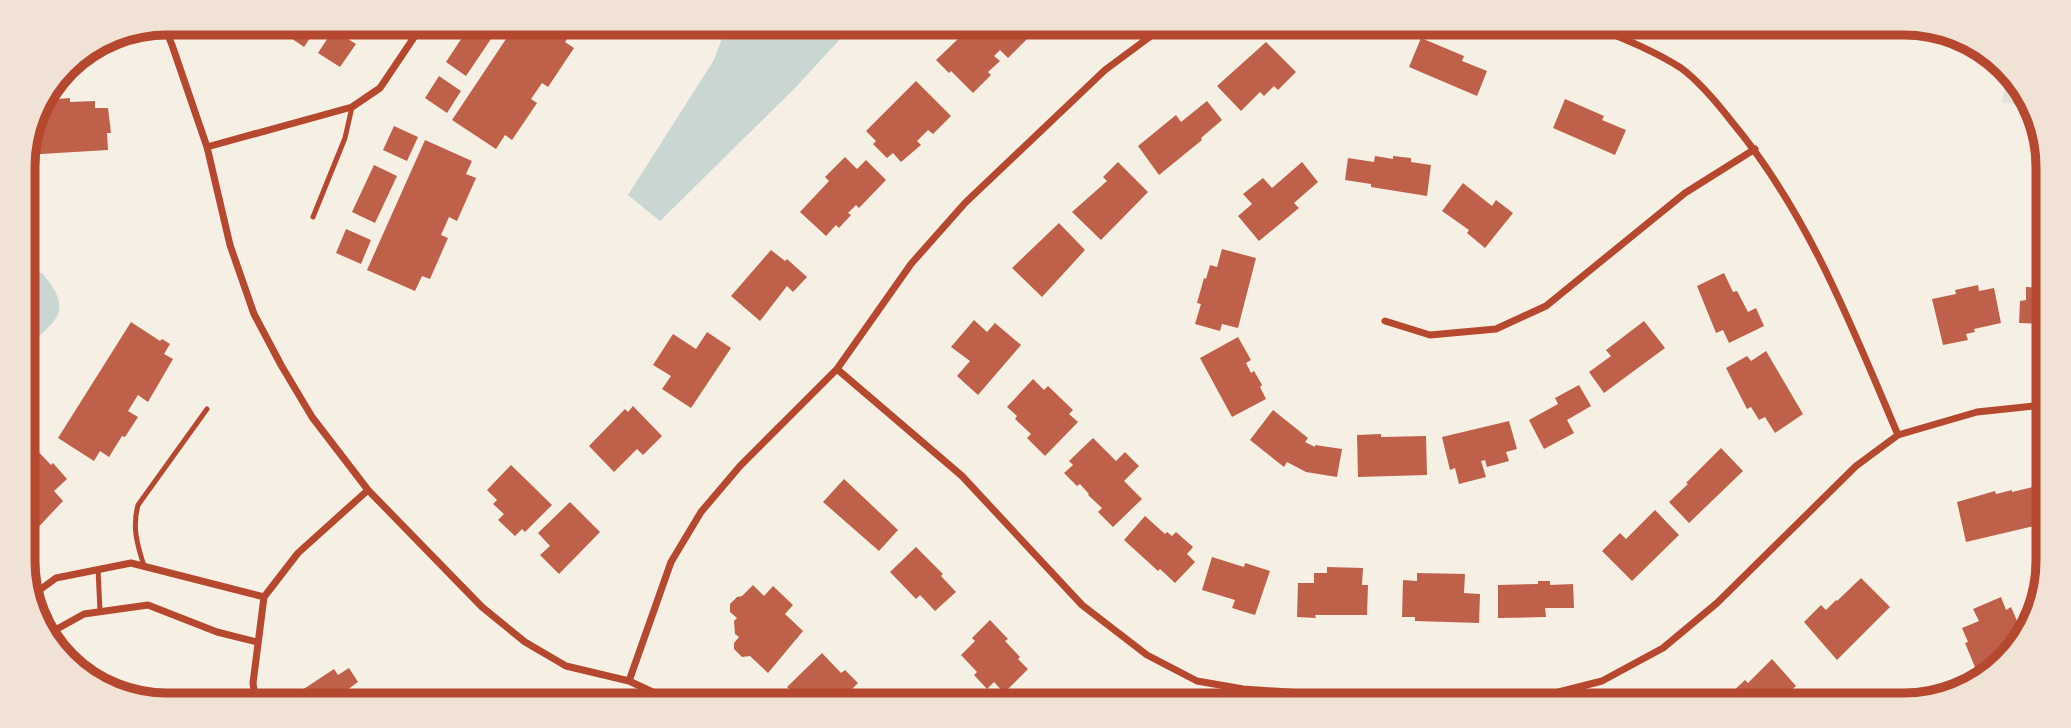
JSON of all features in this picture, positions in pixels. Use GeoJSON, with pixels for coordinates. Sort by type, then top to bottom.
{"type":"FeatureCollection","features":[{"type":"Feature","properties":{"kind":"street"},"geometry":{"type":"LineString","coordinates":[[169,35],[207,146],[230,245],[254,314],[312,417],[368,490],[482,607],[525,642],[566,666],[629,681],[655,693]]}},
{"type":"Feature","properties":{"kind":"street"},"geometry":{"type":"LineString","coordinates":[[207,146],[352,107],[380,88],[416,35]]}},
{"type":"Feature","properties":{"kind":"street"},"geometry":{"type":"LineString","coordinates":[[629,681],[671,562],[701,512],[740,466],[837,369],[911,264],[965,203],[1105,71],[1152,35]]}},
{"type":"Feature","properties":{"kind":"street"},"geometry":{"type":"LineString","coordinates":[[1614,35],[1682,69],[1720,106],[1755,149],[1800,221],[1857,337],[1898,435]]}},
{"type":"Feature","properties":{"kind":"street"},"geometry":{"type":"LineString","coordinates":[[1385,321],[1430,335],[1496,329],[1546,306],[1685,193],[1755,149]]}},
{"type":"Feature","properties":{"kind":"street"},"geometry":{"type":"LineString","coordinates":[[837,369],[962,476],[1082,605],[1147,655],[1198,681],[1243,689],[1293,693]]}},
{"type":"Feature","properties":{"kind":"street"},"geometry":{"type":"LineString","coordinates":[[1555,693],[1602,681],[1662,648],[1708,610],[1856,466],[1898,435],[1977,412],[2036,406]]}},
{"type":"Feature","properties":{"kind":"street"},"geometry":{"type":"LineString","coordinates":[[254,693],[257,642],[264,597],[298,553],[368,490]]}},
{"type":"Feature","properties":{"kind":"street"},"geometry":{"type":"LineString","coordinates":[[39,591],[56,578],[131,562],[264,597]]}},
{"type":"Feature","properties":{"kind":"street"},"geometry":{"type":"LineString","coordinates":[[55,630],[84,614],[148,605],[217,632],[257,642]]}},
{"type":"Feature","properties":{"kind":"lane"},"geometry":{"type":"LineString","coordinates":[[313,217],[345,138],[352,107]]}},
{"type":"Feature","properties":{"kind":"lane"},"geometry":{"type":"LineString","coordinates":[[144,566],[136,540],[134,521],[138,505],[207,409]]}},
{"type":"Feature","properties":{"kind":"lane"},"geometry":{"type":"LineString","coordinates":[[98,569],[100,611]]}},
{"type":"Feature","properties":{"kind":"shaded area"},"geometry":{"type":"Polygon","coordinates":[[[723,35],[844,35],[796,87],[660,221],[628,195],[714,60],[723,35]]]}},
{"type":"Feature","properties":{"kind":"shaded area"},"geometry":{"type":"Polygon","coordinates":[[[2006,83],[2020,105],[2002,102],[2006,83]]]}},
{"type":"Feature","properties":{"kind":"shaded area"},"geometry":{"type":"Polygon","coordinates":[[[35,272],[42,273],[58,298],[59,307],[52,323],[35,339],[35,272]]]}},
{"type":"Feature","properties":{"kind":"building"},"geometry":{"type":"Polygon","coordinates":[[[286,35],[312,35],[304,47],[286,35]]]}},
{"type":"Feature","properties":{"kind":"building"},"geometry":{"type":"Polygon","coordinates":[[[330,35],[341,35],[356,44],[340,67],[318,53],[330,35]]]}},
{"type":"Feature","properties":{"kind":"building"},"geometry":{"type":"Polygon","coordinates":[[[464,35],[494,35],[466,76],[446,62],[464,35]]]}},
{"type":"Feature","properties":{"kind":"building"},"geometry":{"type":"Polygon","coordinates":[[[509,35],[570,35],[565,42],[574,48],[548,87],[542,83],[531,99],[537,103],[512,140],[505,135],[496,149],[452,120],[509,35]]]}},
{"type":"Feature","properties":{"kind":"building"},"geometry":{"type":"Polygon","coordinates":[[[956,35],[1025,35],[1028,38],[1008,58],[1000,50],[994,56],[1000,61],[988,72],[991,75],[973,93],[936,60],[959,38],[956,35]]]}},
{"type":"Feature","properties":{"kind":"building"},"geometry":{"type":"Polygon","coordinates":[[[1421,38],[1464,56],[1462,61],[1487,71],[1477,96],[1409,67],[1421,38]]]}},
{"type":"Feature","properties":{"kind":"building"},"geometry":{"type":"Polygon","coordinates":[[[1266,42],[1296,72],[1278,90],[1274,86],[1264,96],[1260,92],[1241,111],[1217,86],[1266,42]]]}},
{"type":"Feature","properties":{"kind":"building"},"geometry":{"type":"Polygon","coordinates":[[[439,76],[461,91],[447,113],[425,98],[439,76]]]}},
{"type":"Feature","properties":{"kind":"building"},"geometry":{"type":"Polygon","coordinates":[[[916,81],[951,116],[933,134],[928,130],[917,141],[921,145],[901,162],[893,153],[887,158],[873,144],[876,141],[866,131],[916,81]]]}},
{"type":"Feature","properties":{"kind":"building"},"geometry":{"type":"Polygon","coordinates":[[[54,99],[95,101],[95,108],[108,108],[111,133],[107,133],[108,150],[36,154],[42,124],[54,99]]]}},
{"type":"Feature","properties":{"kind":"building"},"geometry":{"type":"Polygon","coordinates":[[[1565,99],[1604,116],[1602,120],[1626,130],[1615,155],[1553,128],[1565,99]]]}},
{"type":"Feature","properties":{"kind":"building"},"geometry":{"type":"Polygon","coordinates":[[[1207,101],[1222,120],[1159,175],[1138,146],[1176,115],[1181,122],[1207,101]]]}},
{"type":"Feature","properties":{"kind":"building"},"geometry":{"type":"Polygon","coordinates":[[[394,126],[418,137],[407,161],[383,150],[394,126]]]}},
{"type":"Feature","properties":{"kind":"building"},"geometry":{"type":"Polygon","coordinates":[[[425,140],[472,161],[466,174],[476,178],[457,221],[449,217],[441,235],[448,238],[430,279],[422,276],[415,291],[367,270],[425,140]]]}},
{"type":"Feature","properties":{"kind":"building"},"geometry":{"type":"Polygon","coordinates":[[[1375,156],[1411,158],[1411,162],[1431,165],[1427,196],[1345,180],[1348,158],[1374,162],[1375,156]]]}},
{"type":"Feature","properties":{"kind":"building"},"geometry":{"type":"Polygon","coordinates":[[[845,157],[857,169],[866,160],[886,180],[859,208],[856,205],[848,213],[851,215],[839,228],[836,225],[826,236],[800,212],[829,181],[825,177],[845,157]]]}},
{"type":"Feature","properties":{"kind":"building"},"geometry":{"type":"Polygon","coordinates":[[[1118,162],[1148,192],[1101,240],[1072,212],[1107,181],[1103,177],[1118,162]]]}},
{"type":"Feature","properties":{"kind":"building"},"geometry":{"type":"Polygon","coordinates":[[[1302,162],[1318,182],[1294,203],[1299,208],[1259,241],[1238,216],[1252,204],[1243,194],[1263,178],[1272,188],[1302,162]]]}},
{"type":"Feature","properties":{"kind":"building"},"geometry":{"type":"Polygon","coordinates":[[[374,165],[397,176],[375,223],[352,212],[374,165]]]}},
{"type":"Feature","properties":{"kind":"building"},"geometry":{"type":"Polygon","coordinates":[[[1463,183],[1492,206],[1496,200],[1513,213],[1485,248],[1467,233],[1469,230],[1442,211],[1463,183]]]}},
{"type":"Feature","properties":{"kind":"building"},"geometry":{"type":"Polygon","coordinates":[[[1059,223],[1085,250],[1042,297],[1012,268],[1059,223]]]}},
{"type":"Feature","properties":{"kind":"building"},"geometry":{"type":"Polygon","coordinates":[[[346,229],[371,240],[361,264],[336,253],[346,229]]]}},
{"type":"Feature","properties":{"kind":"building"},"geometry":{"type":"Polygon","coordinates":[[[1222,249],[1256,258],[1238,328],[1222,324],[1220,331],[1195,324],[1204,278],[1206,279],[1210,265],[1217,267],[1222,249]]]}},
{"type":"Feature","properties":{"kind":"building"},"geometry":{"type":"Polygon","coordinates":[[[771,250],[785,261],[787,259],[807,277],[793,292],[787,286],[760,321],[731,296],[771,250]]]}},
{"type":"Feature","properties":{"kind":"building"},"geometry":{"type":"Polygon","coordinates":[[[1724,273],[1733,292],[1737,291],[1748,312],[1756,308],[1764,326],[1729,343],[1723,330],[1716,333],[1697,286],[1724,273]]]}},
{"type":"Feature","properties":{"kind":"building"},"geometry":{"type":"Polygon","coordinates":[[[1978,285],[1979,291],[1994,288],[2001,323],[1974,329],[1975,332],[1966,334],[1968,340],[1943,345],[1932,299],[1956,294],[1955,290],[1978,285]]]}},
{"type":"Feature","properties":{"kind":"building"},"geometry":{"type":"Polygon","coordinates":[[[2026,287],[2036,288],[2036,324],[2019,323],[2020,301],[2026,300],[2026,287]]]}},
{"type":"Feature","properties":{"kind":"building"},"geometry":{"type":"Polygon","coordinates":[[[974,320],[987,332],[995,323],[1021,345],[978,395],[957,376],[970,361],[951,347],[974,320]]]}},
{"type":"Feature","properties":{"kind":"building"},"geometry":{"type":"Polygon","coordinates":[[[1644,321],[1665,348],[1604,393],[1589,372],[1611,356],[1606,350],[1644,321]]]}},
{"type":"Feature","properties":{"kind":"building"},"geometry":{"type":"Polygon","coordinates":[[[131,322],[160,341],[162,339],[170,344],[164,354],[173,359],[148,402],[138,395],[128,411],[138,417],[125,437],[122,436],[109,457],[100,451],[94,461],[58,438],[131,322]]]}},
{"type":"Feature","properties":{"kind":"building"},"geometry":{"type":"Polygon","coordinates":[[[707,332],[731,348],[691,408],[662,389],[671,376],[653,365],[673,334],[696,349],[707,332]]]}},
{"type":"Feature","properties":{"kind":"building"},"geometry":{"type":"Polygon","coordinates":[[[1238,337],[1251,360],[1246,363],[1262,385],[1260,387],[1266,399],[1232,417],[1200,358],[1238,337]]]}},
{"type":"Feature","properties":{"kind":"building"},"geometry":{"type":"Polygon","coordinates":[[[1766,351],[1803,414],[1775,433],[1765,417],[1759,420],[1751,407],[1747,409],[1726,368],[1747,356],[1751,361],[1766,351]]]}},
{"type":"Feature","properties":{"kind":"building"},"geometry":{"type":"Polygon","coordinates":[[[1033,379],[1044,390],[1048,386],[1073,410],[1069,414],[1078,422],[1045,456],[1027,438],[1031,434],[1007,407],[1033,379]]]}},
{"type":"Feature","properties":{"kind":"building"},"geometry":{"type":"Polygon","coordinates":[[[1579,385],[1591,406],[1567,420],[1574,433],[1544,449],[1529,420],[1558,404],[1555,398],[1579,385]]]}},
{"type":"Feature","properties":{"kind":"building"},"geometry":{"type":"Polygon","coordinates":[[[633,406],[662,436],[643,455],[637,449],[614,472],[589,446],[625,409],[628,412],[633,406]]]}},
{"type":"Feature","properties":{"kind":"building"},"geometry":{"type":"Polygon","coordinates":[[[1273,410],[1308,438],[1305,442],[1315,447],[1342,449],[1337,477],[1306,472],[1287,462],[1284,467],[1250,440],[1273,410]]]}},
{"type":"Feature","properties":{"kind":"building"},"geometry":{"type":"Polygon","coordinates":[[[1509,421],[1517,449],[1506,452],[1509,461],[1487,467],[1485,460],[1481,461],[1486,477],[1459,484],[1455,468],[1450,470],[1442,437],[1509,421]]]}},
{"type":"Feature","properties":{"kind":"building"},"geometry":{"type":"Polygon","coordinates":[[[1381,434],[1381,437],[1426,436],[1427,475],[1358,477],[1357,435],[1381,434]]]}},
{"type":"Feature","properties":{"kind":"building"},"geometry":{"type":"Polygon","coordinates":[[[1093,438],[1116,461],[1125,452],[1139,466],[1124,481],[1142,499],[1113,527],[1098,512],[1102,508],[1080,484],[1077,486],[1064,473],[1073,465],[1069,461],[1093,438]]]}},
{"type":"Feature","properties":{"kind":"building"},"geometry":{"type":"Polygon","coordinates":[[[35,448],[67,479],[54,491],[63,501],[35,531],[35,448]]]}},
{"type":"Feature","properties":{"kind":"building"},"geometry":{"type":"Polygon","coordinates":[[[1721,448],[1743,471],[1689,523],[1669,502],[1721,448]]]}},
{"type":"Feature","properties":{"kind":"building"},"geometry":{"type":"Polygon","coordinates":[[[511,465],[552,505],[525,532],[522,529],[515,536],[498,520],[504,514],[493,504],[497,500],[487,490],[511,465]]]}},
{"type":"Feature","properties":{"kind":"building"},"geometry":{"type":"Polygon","coordinates":[[[844,479],[898,530],[879,551],[823,502],[844,479]]]}},
{"type":"Feature","properties":{"kind":"building"},"geometry":{"type":"Polygon","coordinates":[[[2036,486],[2036,525],[1966,542],[1957,502],[1995,491],[1996,494],[2036,486]]]}},
{"type":"Feature","properties":{"kind":"building"},"geometry":{"type":"Polygon","coordinates":[[[570,502],[600,532],[559,574],[540,555],[550,546],[538,533],[570,502]]]}},
{"type":"Feature","properties":{"kind":"building"},"geometry":{"type":"Polygon","coordinates":[[[1655,510],[1679,535],[1632,581],[1602,551],[1620,533],[1626,539],[1655,510]]]}},
{"type":"Feature","properties":{"kind":"building"},"geometry":{"type":"Polygon","coordinates":[[[1145,516],[1165,534],[1167,532],[1172,536],[1176,532],[1193,547],[1187,554],[1195,562],[1175,583],[1124,540],[1145,516]]]}},
{"type":"Feature","properties":{"kind":"building"},"geometry":{"type":"Polygon","coordinates":[[[916,547],[943,574],[941,576],[956,592],[935,611],[920,595],[916,599],[890,572],[916,547]]]}},
{"type":"Feature","properties":{"kind":"building"},"geometry":{"type":"Polygon","coordinates":[[[1212,557],[1244,567],[1245,563],[1270,571],[1255,615],[1232,608],[1235,600],[1202,590],[1212,557]]]}},
{"type":"Feature","properties":{"kind":"building"},"geometry":{"type":"Polygon","coordinates":[[[1327,567],[1363,568],[1362,585],[1368,585],[1367,615],[1297,617],[1298,583],[1314,583],[1314,573],[1327,573],[1327,567]]]}},
{"type":"Feature","properties":{"kind":"building"},"geometry":{"type":"Polygon","coordinates":[[[1417,573],[1465,574],[1464,593],[1480,594],[1479,623],[1415,621],[1415,617],[1402,617],[1403,580],[1417,581],[1417,573]]]}},
{"type":"Feature","properties":{"kind":"building"},"geometry":{"type":"Polygon","coordinates":[[[1861,578],[1890,607],[1837,660],[1804,622],[1821,605],[1826,610],[1861,578]]]}},
{"type":"Feature","properties":{"kind":"building"},"geometry":{"type":"Polygon","coordinates":[[[1538,581],[1550,581],[1550,585],[1573,584],[1574,608],[1545,608],[1546,617],[1498,618],[1498,585],[1538,584],[1538,581]]]}},
{"type":"Feature","properties":{"kind":"building"},"geometry":{"type":"Polygon","coordinates":[[[753,585],[764,596],[773,586],[793,605],[785,614],[803,631],[768,673],[750,656],[742,657],[734,649],[734,643],[739,637],[735,634],[734,621],[737,618],[730,612],[730,604],[753,585]]]}},
{"type":"Feature","properties":{"kind":"building"},"geometry":{"type":"Polygon","coordinates":[[[2001,597],[2006,610],[2011,607],[2019,625],[2003,648],[1977,671],[1962,628],[1979,621],[1973,609],[2001,597]]]}},
{"type":"Feature","properties":{"kind":"building"},"geometry":{"type":"Polygon","coordinates":[[[990,620],[1008,639],[1005,641],[1028,669],[1004,693],[994,682],[987,689],[974,675],[977,672],[961,655],[975,641],[972,638],[990,620]]]}},
{"type":"Feature","properties":{"kind":"building"},"geometry":{"type":"Polygon","coordinates":[[[822,653],[841,673],[845,670],[858,683],[851,690],[854,693],[793,693],[787,687],[822,653]]]}},
{"type":"Feature","properties":{"kind":"building"},"geometry":{"type":"Polygon","coordinates":[[[1772,659],[1796,686],[1788,693],[1731,693],[1745,680],[1748,683],[1772,659]]]}},
{"type":"Feature","properties":{"kind":"building"},"geometry":{"type":"Polygon","coordinates":[[[349,668],[358,682],[347,690],[349,693],[298,693],[334,669],[338,675],[349,668]]]}}]}
